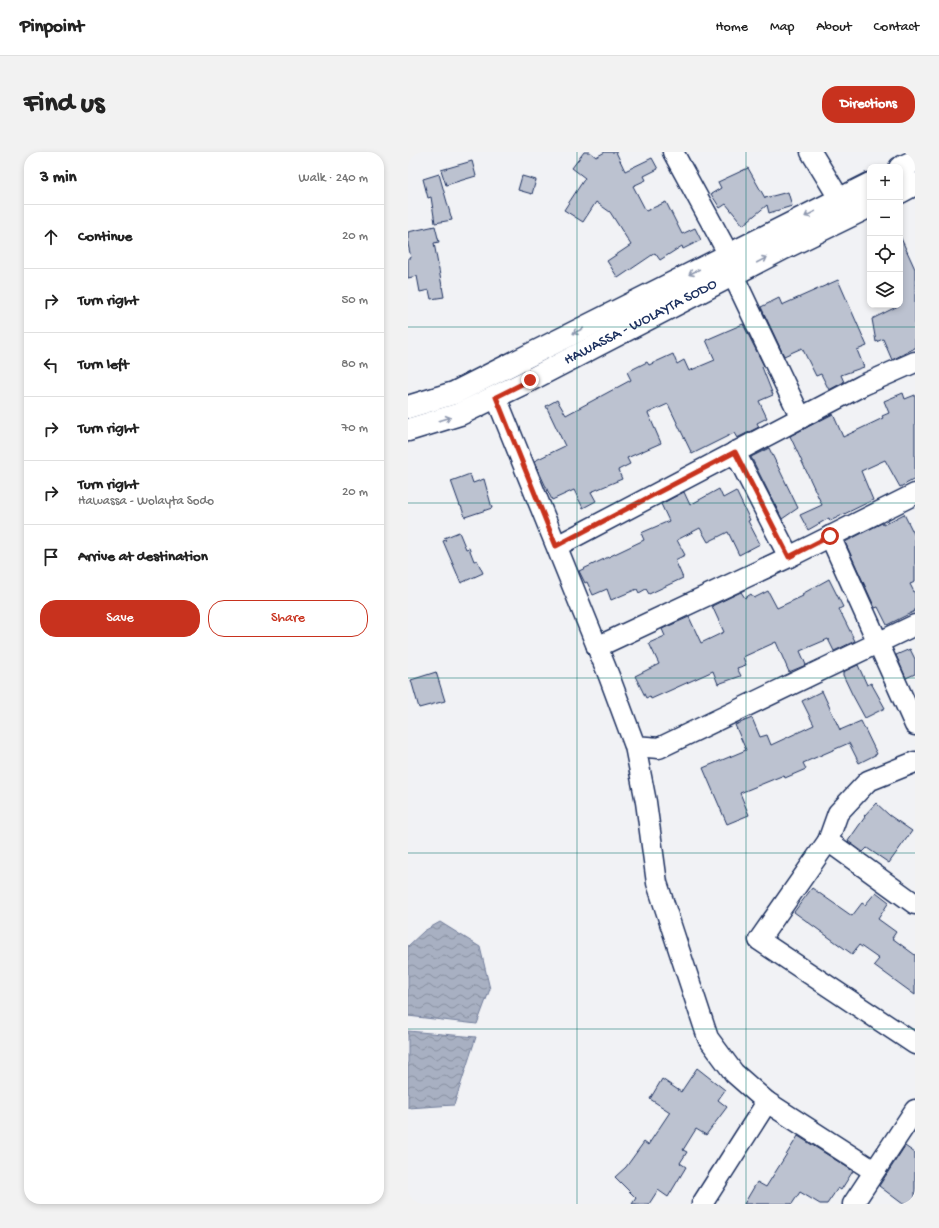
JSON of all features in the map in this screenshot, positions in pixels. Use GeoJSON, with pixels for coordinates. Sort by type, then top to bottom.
{"type":"FeatureCollection","features":[{"type":"Feature","properties":{"kind":"main road"},"geometry":{"type":"LineString","coordinates":[[903,167],[915,161]]}},
{"type":"Feature","properties":{"kind":"main road"},"geometry":{"type":"LineString","coordinates":[[903,190],[915,184]]}},
{"type":"Feature","properties":{"kind":"main road","name":"HAWASSA - WOLAYTA SODO"},"geometry":{"type":"LineString","coordinates":[[408,407],[454,393],[731,265],[845,208],[867,187]]}},
{"type":"Feature","properties":{"kind":"main road","name":"HAWASSA - WOLAYTA SODO"},"geometry":{"type":"LineString","coordinates":[[845,208],[867,206]]}},
{"type":"Feature","properties":{"kind":"main road","name":"HAWASSA - WOLAYTA SODO"},"geometry":{"type":"LineString","coordinates":[[408,430],[460,414],[496,397],[731,265]]}},
{"type":"Feature","properties":{"kind":"street"},"geometry":{"type":"LineString","coordinates":[[672,152],[731,265],[801,418]]}},
{"type":"Feature","properties":{"kind":"street"},"geometry":{"type":"LineString","coordinates":[[811,152],[845,208]]}},
{"type":"Feature","properties":{"kind":"street"},"geometry":{"type":"LineString","coordinates":[[556,546],[863,385],[915,362]]}},
{"type":"Feature","properties":{"kind":"street"},"geometry":{"type":"LineString","coordinates":[[496,397],[598,647],[635,746],[646,802],[657,882],[708,1038],[734,1072],[767,1102],[874,1171]]}},
{"type":"Feature","properties":{"kind":"street"},"geometry":{"type":"LineString","coordinates":[[735,452],[789,557]]}},
{"type":"Feature","properties":{"kind":"street"},"geometry":{"type":"LineString","coordinates":[[598,647],[789,557],[915,494]]}},
{"type":"Feature","properties":{"kind":"street"},"geometry":{"type":"LineString","coordinates":[[830,536],[915,725]]}},
{"type":"Feature","properties":{"kind":"street"},"geometry":{"type":"LineString","coordinates":[[635,746],[659,748],[915,625]]}},
{"type":"Feature","properties":{"kind":"street"},"geometry":{"type":"LineString","coordinates":[[915,762],[868,781],[838,813],[828,841],[759,940],[915,1044]]}},
{"type":"Feature","properties":{"kind":"street"},"geometry":{"type":"LineString","coordinates":[[828,841],[915,904]]}},
{"type":"Feature","properties":{"kind":"street"},"geometry":{"type":"LineString","coordinates":[[702,1204],[767,1102]]}},
{"type":"Feature","properties":{"kind":"street"},"geometry":{"type":"LineString","coordinates":[[853,1204],[915,1110]]}},
{"type":"Feature","properties":{"kind":"water"},"geometry":{"type":"Polygon","coordinates":[[[440,922],[480,947],[490,989],[477,1024],[408,1016],[408,946],[424,931],[440,922]]]}},
{"type":"Feature","properties":{"kind":"water"},"geometry":{"type":"Polygon","coordinates":[[[408,1031],[476,1037],[454,1105],[408,1108],[408,1031]]]}},
{"type":"Feature","properties":{"kind":"building"},"geometry":{"type":"Polygon","coordinates":[[[584,152],[590,152],[596,157],[605,152],[616,152],[625,171],[652,158],[658,169],[644,176],[646,180],[633,186],[646,211],[666,202],[682,234],[695,228],[701,240],[683,249],[682,246],[660,260],[655,253],[618,278],[607,261],[631,245],[610,212],[596,202],[583,222],[564,210],[585,178],[572,168],[584,152]]]}},
{"type":"Feature","properties":{"kind":"building"},"geometry":{"type":"Polygon","coordinates":[[[472,161],[476,176],[446,185],[441,170],[472,161]]]}},
{"type":"Feature","properties":{"kind":"building"},"geometry":{"type":"Polygon","coordinates":[[[748,168],[765,198],[788,192],[792,206],[769,213],[767,205],[743,225],[726,204],[720,208],[711,194],[721,188],[718,182],[748,168]]]}},
{"type":"Feature","properties":{"kind":"building"},"geometry":{"type":"Polygon","coordinates":[[[439,174],[452,220],[435,223],[431,197],[428,198],[423,179],[439,174]]]}},
{"type":"Feature","properties":{"kind":"building"},"geometry":{"type":"Polygon","coordinates":[[[522,176],[536,180],[532,194],[518,190],[522,176]]]}},
{"type":"Feature","properties":{"kind":"building"},"geometry":{"type":"Polygon","coordinates":[[[435,226],[439,242],[434,243],[444,297],[431,299],[429,290],[420,292],[417,276],[408,278],[408,258],[411,258],[408,244],[408,232],[435,226]]]}},
{"type":"Feature","properties":{"kind":"building"},"geometry":{"type":"Polygon","coordinates":[[[903,243],[915,269],[915,348],[892,360],[883,339],[876,342],[872,319],[894,308],[903,308],[903,243]]]}},
{"type":"Feature","properties":{"kind":"building"},"geometry":{"type":"Polygon","coordinates":[[[838,280],[867,346],[857,350],[864,367],[841,375],[844,382],[829,390],[821,374],[816,376],[802,348],[784,356],[761,307],[779,298],[782,305],[838,280]]]}},
{"type":"Feature","properties":{"kind":"building"},"geometry":{"type":"Polygon","coordinates":[[[743,324],[764,366],[762,367],[773,395],[759,401],[767,418],[757,423],[759,427],[737,438],[734,433],[692,454],[668,404],[648,413],[661,443],[627,458],[630,464],[618,470],[622,479],[591,492],[596,501],[583,508],[574,490],[552,500],[534,461],[565,446],[546,406],[557,400],[566,415],[631,380],[627,372],[647,362],[649,365],[673,354],[677,364],[684,360],[689,371],[715,360],[706,340],[743,324]]]}},
{"type":"Feature","properties":{"kind":"building"},"geometry":{"type":"Polygon","coordinates":[[[903,393],[905,399],[915,395],[915,479],[900,487],[885,460],[861,471],[873,500],[830,521],[829,518],[808,530],[800,515],[822,505],[790,436],[833,414],[843,437],[883,418],[882,416],[889,413],[884,401],[903,393]]]}},
{"type":"Feature","properties":{"kind":"building"},"geometry":{"type":"Polygon","coordinates":[[[769,448],[798,508],[782,519],[751,457],[769,448]]]}},
{"type":"Feature","properties":{"kind":"building"},"geometry":{"type":"Polygon","coordinates":[[[470,474],[473,483],[484,479],[492,508],[465,517],[451,481],[470,474]]]}},
{"type":"Feature","properties":{"kind":"building"},"geometry":{"type":"Polygon","coordinates":[[[719,489],[723,498],[736,491],[750,520],[748,521],[760,544],[739,555],[728,532],[708,542],[700,528],[677,540],[685,555],[675,560],[683,578],[649,594],[646,589],[639,593],[637,589],[611,600],[607,589],[593,595],[587,582],[585,583],[579,571],[644,540],[641,533],[669,521],[661,504],[684,492],[690,505],[719,489]]]}},
{"type":"Feature","properties":{"kind":"building"},"geometry":{"type":"Polygon","coordinates":[[[904,514],[915,536],[915,582],[910,584],[915,594],[915,611],[887,625],[878,607],[875,608],[845,542],[882,523],[883,525],[904,514]]]}},
{"type":"Feature","properties":{"kind":"building"},"geometry":{"type":"Polygon","coordinates":[[[459,532],[466,549],[469,548],[474,561],[477,560],[483,573],[461,583],[443,541],[446,540],[444,538],[459,532]]]}},
{"type":"Feature","properties":{"kind":"building"},"geometry":{"type":"Polygon","coordinates":[[[829,579],[843,607],[839,609],[855,641],[834,651],[828,639],[800,651],[806,665],[789,672],[776,642],[743,657],[746,665],[737,668],[741,676],[718,684],[713,671],[651,699],[650,696],[646,698],[635,676],[659,664],[649,643],[665,636],[662,629],[689,617],[701,643],[724,632],[712,606],[741,592],[745,598],[751,594],[754,598],[768,591],[777,608],[803,596],[802,594],[829,579]]]}},
{"type":"Feature","properties":{"kind":"building"},"geometry":{"type":"Polygon","coordinates":[[[910,649],[915,659],[915,674],[906,678],[896,655],[910,649]]]}},
{"type":"Feature","properties":{"kind":"building"},"geometry":{"type":"Polygon","coordinates":[[[858,665],[867,685],[871,683],[885,708],[865,718],[843,675],[843,672],[858,665]]]}},
{"type":"Feature","properties":{"kind":"building"},"geometry":{"type":"Polygon","coordinates":[[[436,672],[445,701],[419,708],[411,680],[436,672]]]}},
{"type":"Feature","properties":{"kind":"building"},"geometry":{"type":"Polygon","coordinates":[[[822,691],[840,730],[861,721],[877,754],[859,763],[849,743],[803,763],[806,769],[785,778],[784,775],[740,793],[749,815],[727,824],[703,768],[746,750],[735,725],[752,718],[760,737],[767,735],[771,745],[814,725],[802,701],[822,691]]]}},
{"type":"Feature","properties":{"kind":"building"},"geometry":{"type":"Polygon","coordinates":[[[876,803],[889,815],[912,831],[889,863],[867,848],[863,852],[848,841],[865,817],[864,816],[876,803]]]}},
{"type":"Feature","properties":{"kind":"building"},"geometry":{"type":"Polygon","coordinates":[[[812,888],[852,916],[862,903],[865,905],[876,892],[889,902],[878,919],[896,932],[892,938],[915,955],[915,995],[874,965],[879,959],[859,945],[852,954],[794,912],[812,888]]]}},
{"type":"Feature","properties":{"kind":"building"},"geometry":{"type":"Polygon","coordinates":[[[697,1068],[725,1090],[718,1100],[727,1107],[706,1135],[696,1129],[683,1150],[687,1152],[680,1163],[686,1167],[668,1197],[658,1190],[649,1204],[632,1204],[636,1198],[615,1177],[626,1167],[644,1142],[648,1145],[670,1112],[650,1099],[662,1079],[681,1092],[697,1068]]]}},
{"type":"Feature","properties":{"kind":"building"},"geometry":{"type":"Polygon","coordinates":[[[798,1136],[853,1171],[841,1190],[838,1188],[827,1204],[820,1204],[800,1192],[792,1204],[744,1204],[757,1182],[766,1187],[798,1136]]]}},
{"type":"Feature","properties":{"kind":"building"},"geometry":{"type":"Polygon","coordinates":[[[905,1146],[915,1153],[915,1204],[903,1204],[879,1186],[905,1146]]]}},
{"type":"Feature","properties":{"kind":"route"},"geometry":{"type":"LineString","coordinates":[[530,380],[496,397],[556,546],[735,452],[789,557],[830,536]]}}]}
